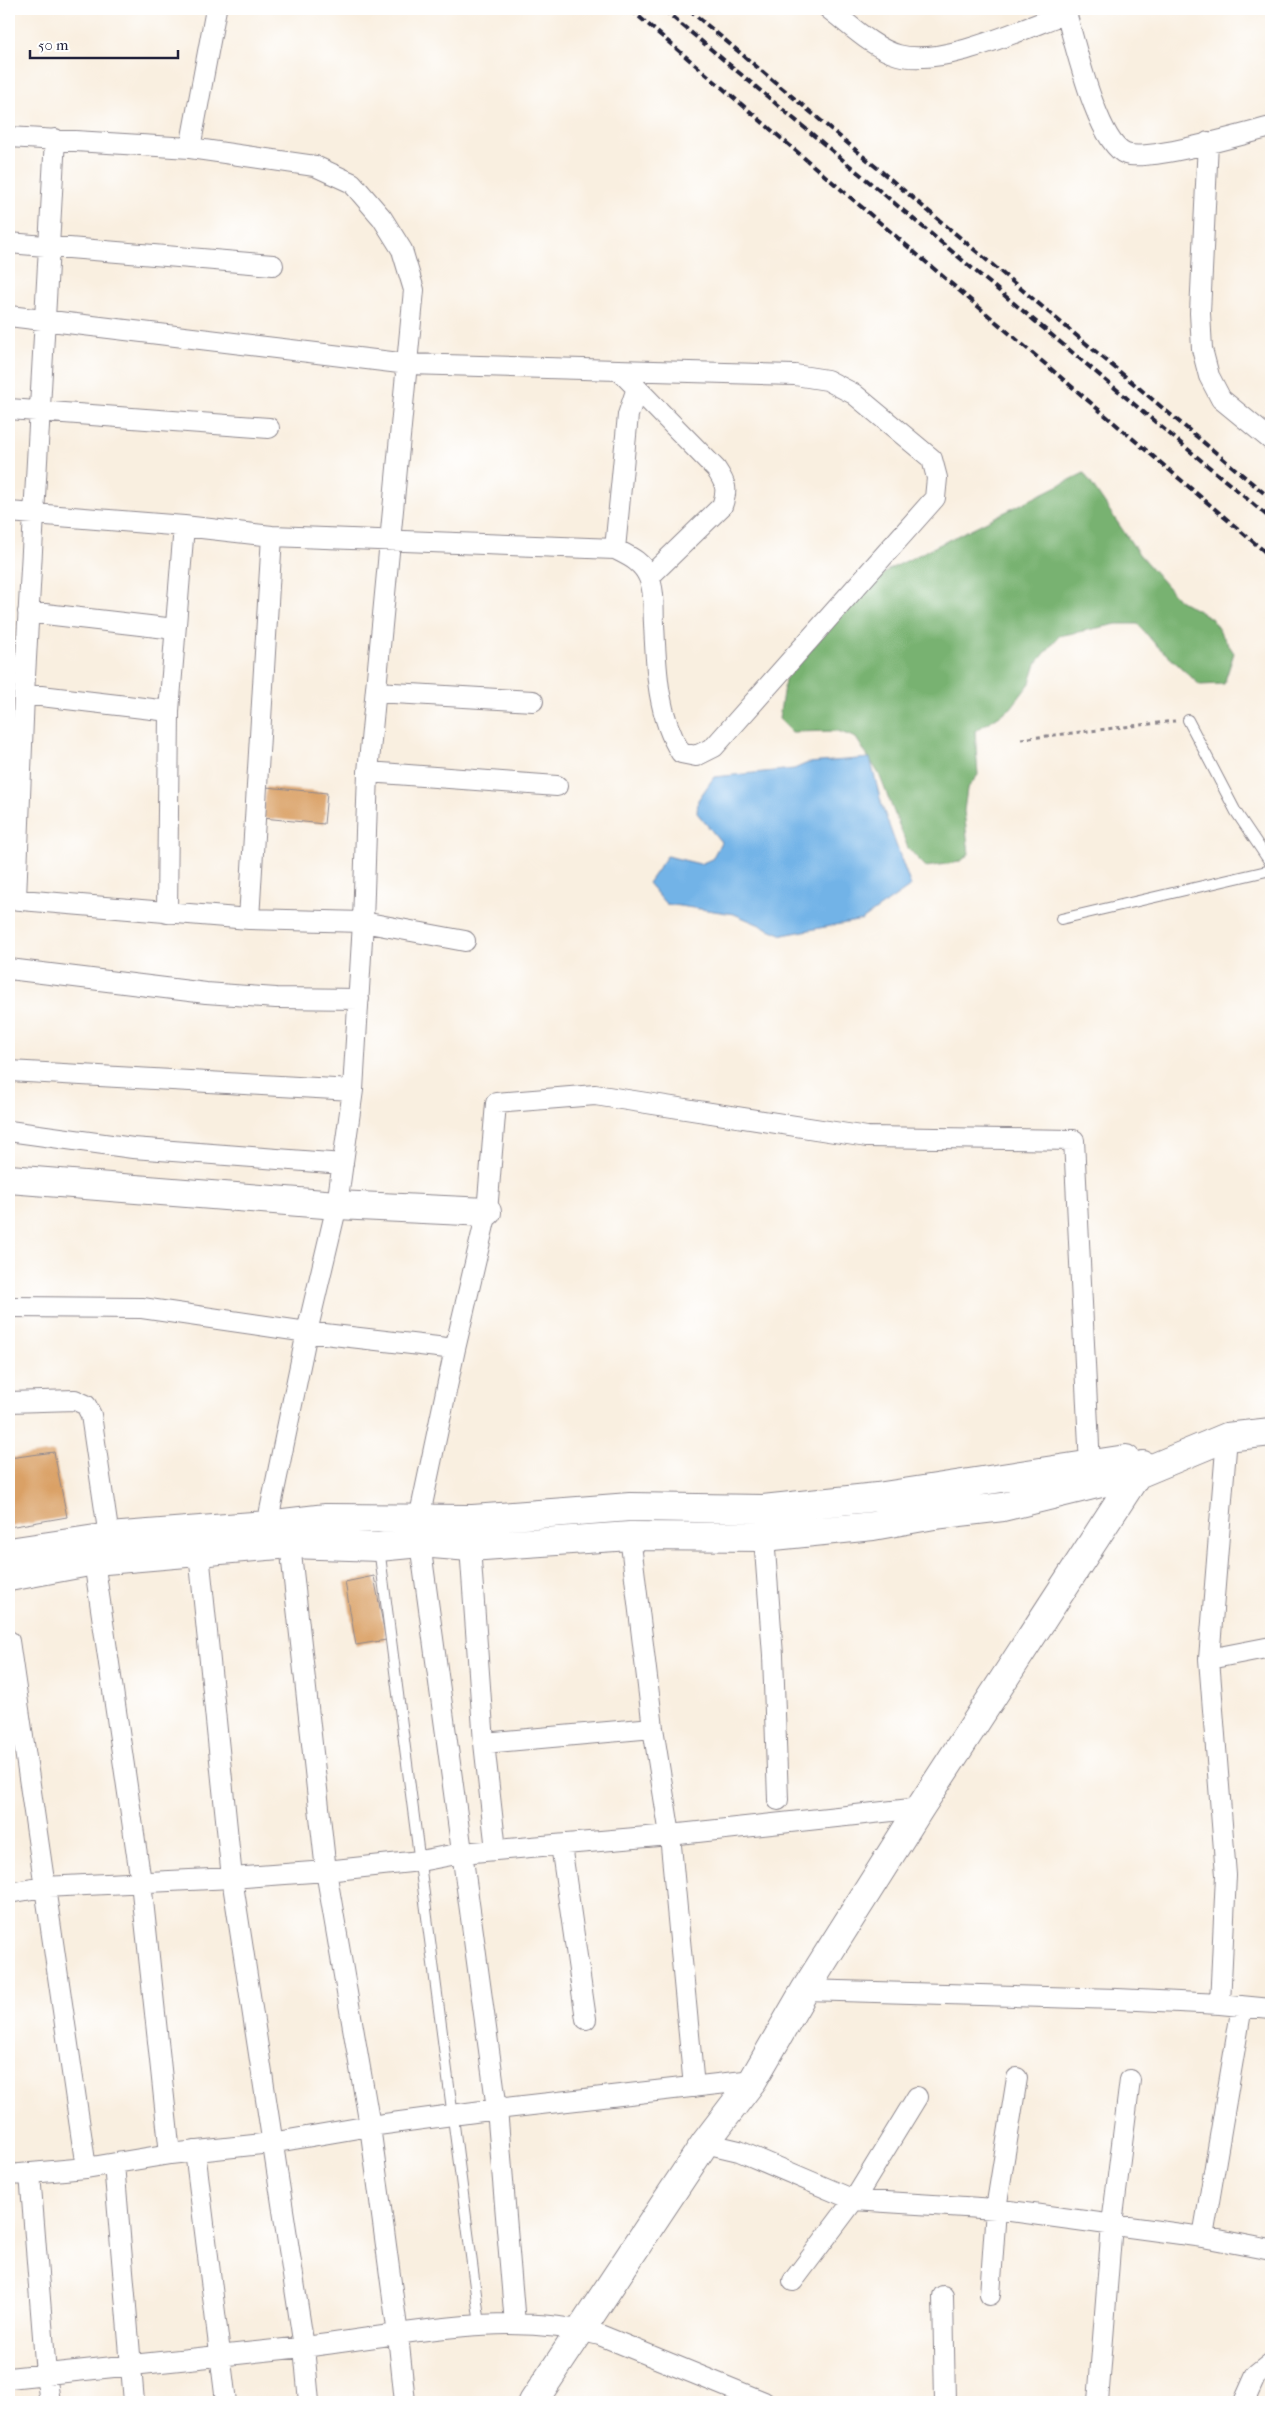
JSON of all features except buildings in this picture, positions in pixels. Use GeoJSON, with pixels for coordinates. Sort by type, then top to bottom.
{"type":"FeatureCollection","features":[{"type":"Feature","properties":{"kind":"main road"},"geometry":{"type":"LineString","coordinates":[[9,1179],[337,1205],[487,1212]]}},
{"type":"Feature","properties":{"kind":"main road"},"geometry":{"type":"LineString","coordinates":[[9,1552],[109,1537],[266,1526],[326,1518],[419,1531],[470,1546],[630,1536],[764,1537],[873,1526],[1003,1507],[1192,1451],[1227,1437],[1271,1432]]}},
{"type":"Feature","properties":{"kind":"main road"},"geometry":{"type":"LineString","coordinates":[[9,1577],[94,1561],[290,1544],[379,1547],[419,1531],[473,1519],[630,1507],[763,1509],[877,1497],[1090,1466],[1143,1465]]}},
{"type":"Feature","properties":{"kind":"main road"},"geometry":{"type":"LineString","coordinates":[[533,2402],[705,2144],[753,2080],[805,1990],[920,1808],[1143,1465]]}},
{"type":"Feature","properties":{"kind":"street"},"geometry":{"type":"LineString","coordinates":[[190,148],[216,9]]}},
{"type":"Feature","properties":{"kind":"street"},"geometry":{"type":"LineString","coordinates":[[829,9],[879,46],[898,55],[924,59],[956,53],[1066,11],[1099,122],[1112,142],[1125,154],[1151,156],[1271,127]]}},
{"type":"Feature","properties":{"kind":"street"},"geometry":{"type":"LineString","coordinates":[[9,137],[190,148],[316,166],[352,183],[382,218],[402,250],[414,290],[368,772],[363,922],[353,1090],[337,1205],[307,1332],[266,1526]]}},
{"type":"Feature","properties":{"kind":"street"},"geometry":{"type":"LineString","coordinates":[[55,140],[13,899],[249,919],[363,922],[466,941]]}},
{"type":"Feature","properties":{"kind":"street"},"geometry":{"type":"LineString","coordinates":[[1208,142],[1200,313],[1202,349],[1208,376],[1222,399],[1271,440]]}},
{"type":"Feature","properties":{"kind":"street"},"geometry":{"type":"LineString","coordinates":[[9,243],[273,265]]}},
{"type":"Feature","properties":{"kind":"street"},"geometry":{"type":"LineString","coordinates":[[9,316],[408,364],[795,375],[828,380],[854,394],[932,459],[937,478],[935,498],[714,747],[696,756],[681,754],[673,740],[662,706],[657,676],[653,592],[649,577],[635,558],[615,549],[390,542],[272,536],[184,526],[9,512]]}},
{"type":"Feature","properties":{"kind":"street"},"geometry":{"type":"LineString","coordinates":[[619,370],[716,469],[724,481],[727,493],[722,506],[649,577]]}},
{"type":"Feature","properties":{"kind":"street"},"geometry":{"type":"LineString","coordinates":[[615,549],[628,415],[637,388]]}},
{"type":"Feature","properties":{"kind":"street"},"geometry":{"type":"LineString","coordinates":[[9,409],[268,428]]}},
{"type":"Feature","properties":{"kind":"street"},"geometry":{"type":"LineString","coordinates":[[167,913],[169,711],[184,526]]}},
{"type":"Feature","properties":{"kind":"street"},"geometry":{"type":"LineString","coordinates":[[249,919],[272,536]]}},
{"type":"Feature","properties":{"kind":"street"},"geometry":{"type":"LineString","coordinates":[[28,612],[175,629]]}},
{"type":"Feature","properties":{"kind":"street"},"geometry":{"type":"LineString","coordinates":[[376,692],[533,701]]}},
{"type":"Feature","properties":{"kind":"street"},"geometry":{"type":"LineString","coordinates":[[24,694],[169,711]]}},
{"type":"Feature","properties":{"kind":"street"},"geometry":{"type":"LineString","coordinates":[[368,772],[557,786]]}},
{"type":"Feature","properties":{"kind":"street"},"geometry":{"type":"LineString","coordinates":[[9,968],[206,993],[276,998],[359,999]]}},
{"type":"Feature","properties":{"kind":"street"},"geometry":{"type":"LineString","coordinates":[[9,1071],[353,1090]]}},
{"type":"Feature","properties":{"kind":"street"},"geometry":{"type":"LineString","coordinates":[[515,2324],[496,2109],[419,1531],[454,1349],[487,1212],[496,1103],[595,1095],[867,1137],[1074,1140],[1090,1466]]}},
{"type":"Feature","properties":{"kind":"street"},"geometry":{"type":"LineString","coordinates":[[9,1130],[133,1148],[343,1164]]}},
{"type":"Feature","properties":{"kind":"street"},"geometry":{"type":"LineString","coordinates":[[9,1307],[142,1308],[307,1332],[454,1349]]}},
{"type":"Feature","properties":{"kind":"street"},"geometry":{"type":"LineString","coordinates":[[9,1402],[75,1400],[86,1406],[91,1415],[109,1537]]}},
{"type":"Feature","properties":{"kind":"street"},"geometry":{"type":"LineString","coordinates":[[1220,2004],[1226,1874],[1209,1660],[1227,1437]]}},
{"type":"Feature","properties":{"kind":"street"},"geometry":{"type":"LineString","coordinates":[[630,1536],[653,1728],[670,1835],[694,2087]]}},
{"type":"Feature","properties":{"kind":"street"},"geometry":{"type":"LineString","coordinates":[[764,1537],[773,1655],[778,1800]]}},
{"type":"Feature","properties":{"kind":"street"},"geometry":{"type":"LineString","coordinates":[[290,1544],[326,1871],[370,2126],[398,2334],[405,2402]]}},
{"type":"Feature","properties":{"kind":"street"},"geometry":{"type":"LineString","coordinates":[[470,1546],[484,1743],[496,1850]]}},
{"type":"Feature","properties":{"kind":"street"},"geometry":{"type":"LineString","coordinates":[[198,1553],[232,1878],[271,2143],[304,2347],[309,2402]]}},
{"type":"Feature","properties":{"kind":"street"},"geometry":{"type":"LineString","coordinates":[[94,1561],[141,1882],[170,2154]]}},
{"type":"Feature","properties":{"kind":"street"},"geometry":{"type":"LineString","coordinates":[[9,1640],[86,2168]]}},
{"type":"Feature","properties":{"kind":"street"},"geometry":{"type":"LineString","coordinates":[[1209,1660],[1271,1647]]}},
{"type":"Feature","properties":{"kind":"street"},"geometry":{"type":"LineString","coordinates":[[484,1743],[653,1728]]}},
{"type":"Feature","properties":{"kind":"street"},"geometry":{"type":"LineString","coordinates":[[9,1893],[44,1887],[232,1878],[326,1871],[420,1861],[462,1853],[670,1835],[920,1808]]}},
{"type":"Feature","properties":{"kind":"street"},"geometry":{"type":"LineString","coordinates":[[561,1844],[586,2019]]}},
{"type":"Feature","properties":{"kind":"street"},"geometry":{"type":"LineString","coordinates":[[805,1990],[1220,2004],[1271,2009]]}},
{"type":"Feature","properties":{"kind":"street"},"geometry":{"type":"LineString","coordinates":[[1203,2237],[1242,2006]]}},
{"type":"Feature","properties":{"kind":"street"},"geometry":{"type":"LineString","coordinates":[[990,2295],[996,2209],[1017,2078]]}},
{"type":"Feature","properties":{"kind":"street"},"geometry":{"type":"LineString","coordinates":[[9,2175],[86,2168],[170,2154],[271,2143],[370,2126],[496,2109],[753,2080]]}},
{"type":"Feature","properties":{"kind":"street"},"geometry":{"type":"LineString","coordinates":[[1098,2402],[1112,2224],[1130,2080]]}},
{"type":"Feature","properties":{"kind":"street"},"geometry":{"type":"LineString","coordinates":[[793,2281],[854,2200],[917,2097]]}},
{"type":"Feature","properties":{"kind":"street"},"geometry":{"type":"LineString","coordinates":[[705,2144],[739,2151],[854,2200],[996,2209],[1203,2237],[1271,2250]]}},
{"type":"Feature","properties":{"kind":"street"},"geometry":{"type":"LineString","coordinates":[[195,2151],[226,2402]]}},
{"type":"Feature","properties":{"kind":"street"},"geometry":{"type":"LineString","coordinates":[[114,2164],[134,2402]]}},
{"type":"Feature","properties":{"kind":"street"},"geometry":{"type":"LineString","coordinates":[[30,2174],[46,2374],[50,2402]]}},
{"type":"Feature","properties":{"kind":"street"},"geometry":{"type":"LineString","coordinates":[[942,2296],[945,2402]]}},
{"type":"Feature","properties":{"kind":"street"},"geometry":{"type":"LineString","coordinates":[[9,2378],[304,2347],[480,2325],[515,2324],[581,2330],[600,2335],[762,2402]]}},
{"type":"Feature","properties":{"kind":"street"},"geometry":{"type":"LineString","coordinates":[[1244,2402],[1256,2375],[1271,2363]]}},
{"type":"Feature","properties":{"kind":"lane"},"geometry":{"type":"LineString","coordinates":[[1188,720],[1236,812],[1271,864]]}},
{"type":"Feature","properties":{"kind":"lane"},"geometry":{"type":"LineString","coordinates":[[1061,919],[1271,870]]}},
{"type":"Feature","properties":{"kind":"lane"},"geometry":{"type":"LineString","coordinates":[[379,1547],[480,2325]]}},
{"type":"Feature","properties":{"kind":"path"},"geometry":{"type":"LineString","coordinates":[[1021,738],[1188,720]]}},
{"type":"Feature","properties":{"kind":"green space"},"geometry":{"type":"Polygon","coordinates":[[[1084,473],[1139,554],[1179,600],[1211,618],[1234,653],[1224,684],[1200,685],[1154,643],[1138,624],[1117,624],[1059,636],[1036,664],[1030,683],[1011,708],[975,731],[978,775],[967,789],[964,811],[969,854],[960,862],[926,867],[908,848],[879,774],[856,738],[838,731],[792,732],[779,719],[785,679],[834,623],[888,570],[1084,473]]]}},
{"type":"Feature","properties":{"kind":"water"},"geometry":{"type":"Polygon","coordinates":[[[870,758],[882,806],[911,886],[862,920],[783,935],[734,914],[666,904],[648,883],[667,856],[700,864],[712,859],[721,842],[697,813],[698,800],[714,777],[794,769],[808,763],[870,758]]]}},
{"type":"Feature","properties":{"kind":"railway"},"geometry":{"type":"LineString","coordinates":[[630,9],[1271,557]]}},
{"type":"Feature","properties":{"kind":"railway"},"geometry":{"type":"LineString","coordinates":[[663,9],[1271,519]]}},
{"type":"Feature","properties":{"kind":"railway"},"geometry":{"type":"LineString","coordinates":[[688,9],[1271,499]]}}]}
